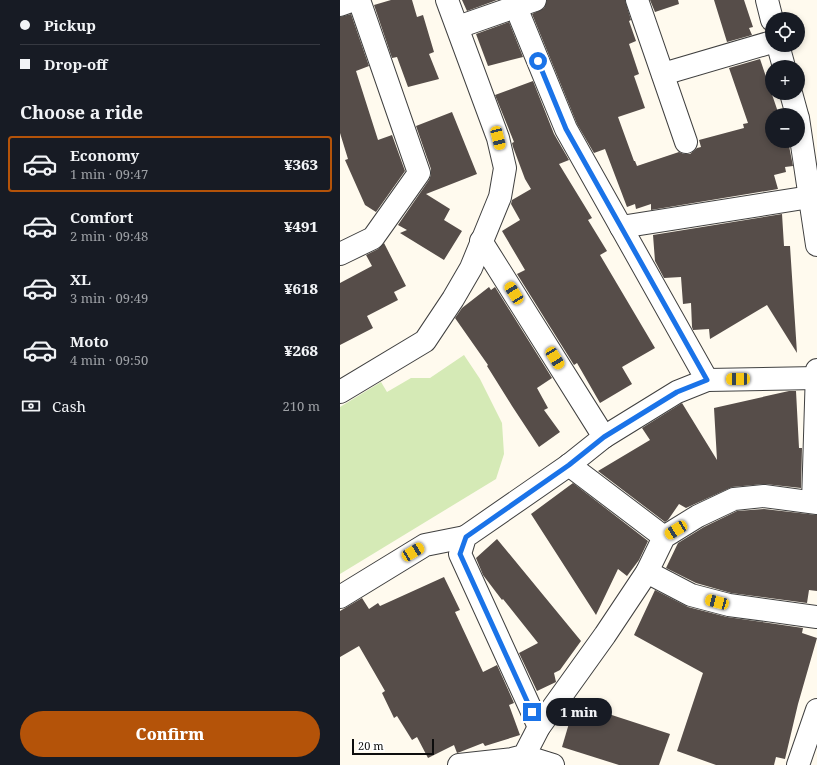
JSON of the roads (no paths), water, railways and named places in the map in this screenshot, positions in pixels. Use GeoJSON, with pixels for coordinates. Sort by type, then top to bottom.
{"type":"FeatureCollection","features":[{"type":"Feature","properties":{"kind":"street"},"geometry":{"type":"LineString","coordinates":[[340,5],[354,0]]}},
{"type":"Feature","properties":{"kind":"street"},"geometry":{"type":"LineString","coordinates":[[340,254],[372,238],[419,173],[359,0]]}},
{"type":"Feature","properties":{"kind":"street"},"geometry":{"type":"LineString","coordinates":[[340,392],[425,341],[453,299],[471,268],[481,240],[500,197],[505,168],[498,138],[447,0]]}},
{"type":"Feature","properties":{"kind":"street"},"geometry":{"type":"LineString","coordinates":[[637,0],[686,142]]}},
{"type":"Feature","properties":{"kind":"street"},"geometry":{"type":"LineString","coordinates":[[767,0],[770,12]]}},
{"type":"Feature","properties":{"kind":"street"},"geometry":{"type":"LineString","coordinates":[[458,27],[522,2],[566,129],[707,380]]}},
{"type":"Feature","properties":{"kind":"street"},"geometry":{"type":"LineString","coordinates":[[663,74],[765,44]]}},
{"type":"Feature","properties":{"kind":"street"},"geometry":{"type":"LineString","coordinates":[[803,148],[817,246]]}},
{"type":"Feature","properties":{"kind":"street"},"geometry":{"type":"LineString","coordinates":[[621,227],[810,197]]}},
{"type":"Feature","properties":{"kind":"street"},"geometry":{"type":"LineString","coordinates":[[481,240],[604,437]]}},
{"type":"Feature","properties":{"kind":"street"},"geometry":{"type":"LineString","coordinates":[[524,756],[539,727],[605,635],[647,572],[664,537],[698,516],[734,499],[764,496],[815,502],[817,370]]}},
{"type":"Feature","properties":{"kind":"street"},"geometry":{"type":"LineString","coordinates":[[340,597],[426,545],[466,537],[569,465],[604,437],[677,392],[707,380],[817,378]]}},
{"type":"Feature","properties":{"kind":"street"},"geometry":{"type":"LineString","coordinates":[[569,465],[664,537]]}},
{"type":"Feature","properties":{"kind":"street"},"geometry":{"type":"LineString","coordinates":[[466,537],[460,554],[539,727]]}},
{"type":"Feature","properties":{"kind":"street"},"geometry":{"type":"LineString","coordinates":[[647,572],[691,595],[730,605],[817,617]]}},
{"type":"Feature","properties":{"kind":"street"},"geometry":{"type":"LineString","coordinates":[[798,765],[817,710]]}},
{"type":"Feature","properties":{"kind":"street"},"geometry":{"type":"LineString","coordinates":[[459,765],[512,759],[524,756],[553,765]]}}]}
